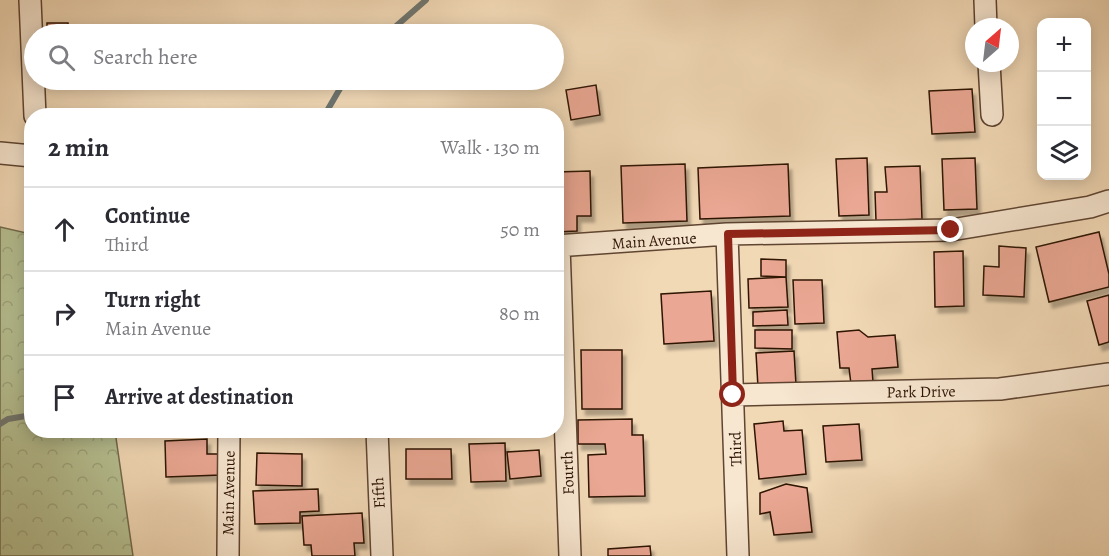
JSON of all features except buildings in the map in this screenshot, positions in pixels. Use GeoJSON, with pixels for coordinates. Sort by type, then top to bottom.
{"type":"FeatureCollection","features":[{"type":"Feature","properties":{"kind":"street"},"geometry":{"type":"LineString","coordinates":[[30,0],[31,24]]}},
{"type":"Feature","properties":{"kind":"street"},"geometry":{"type":"LineString","coordinates":[[985,0],[986,18]]}},
{"type":"Feature","properties":{"kind":"street"},"geometry":{"type":"LineString","coordinates":[[990,72],[992,115]]}},
{"type":"Feature","properties":{"kind":"street"},"geometry":{"type":"LineString","coordinates":[[34,90],[35,108]]}},
{"type":"Feature","properties":{"kind":"street"},"geometry":{"type":"LineString","coordinates":[[0,153],[24,155]]}},
{"type":"Feature","properties":{"kind":"street","name":"Main Avenue"},"geometry":{"type":"LineString","coordinates":[[564,246],[728,234],[951,230],[1090,207],[1109,201]]}},
{"type":"Feature","properties":{"kind":"street","name":"Third"},"geometry":{"type":"LineString","coordinates":[[728,234],[738,556]]}},
{"type":"Feature","properties":{"kind":"street","name":"Park Drive"},"geometry":{"type":"LineString","coordinates":[[733,395],[1000,389],[1109,374]]}},
{"type":"Feature","properties":{"kind":"street","name":"Fourth"},"geometry":{"type":"LineString","coordinates":[[564,401],[570,556]]}},
{"type":"Feature","properties":{"kind":"street","name":"Main Avenue"},"geometry":{"type":"LineString","coordinates":[[228,438],[228,556]]}},
{"type":"Feature","properties":{"kind":"street","name":"Fifth"},"geometry":{"type":"LineString","coordinates":[[377,438],[382,556]]}},
{"type":"Feature","properties":{"kind":"green space"},"geometry":{"type":"Polygon","coordinates":[[[0,227],[24,232],[24,438],[116,438],[133,556],[0,556],[0,227]]]}},
{"type":"Feature","properties":{"kind":"waterway"},"geometry":{"type":"LineString","coordinates":[[398,24],[426,0]]}},
{"type":"Feature","properties":{"kind":"waterway"},"geometry":{"type":"LineString","coordinates":[[329,108],[339,90]]}},
{"type":"Feature","properties":{"kind":"waterway"},"geometry":{"type":"LineString","coordinates":[[0,424],[8,419],[24,416]]}},
{"type":"Feature","properties":{"kind":"route"},"geometry":{"type":"LineString","coordinates":[[733,395],[728,234],[951,230]]}}]}
